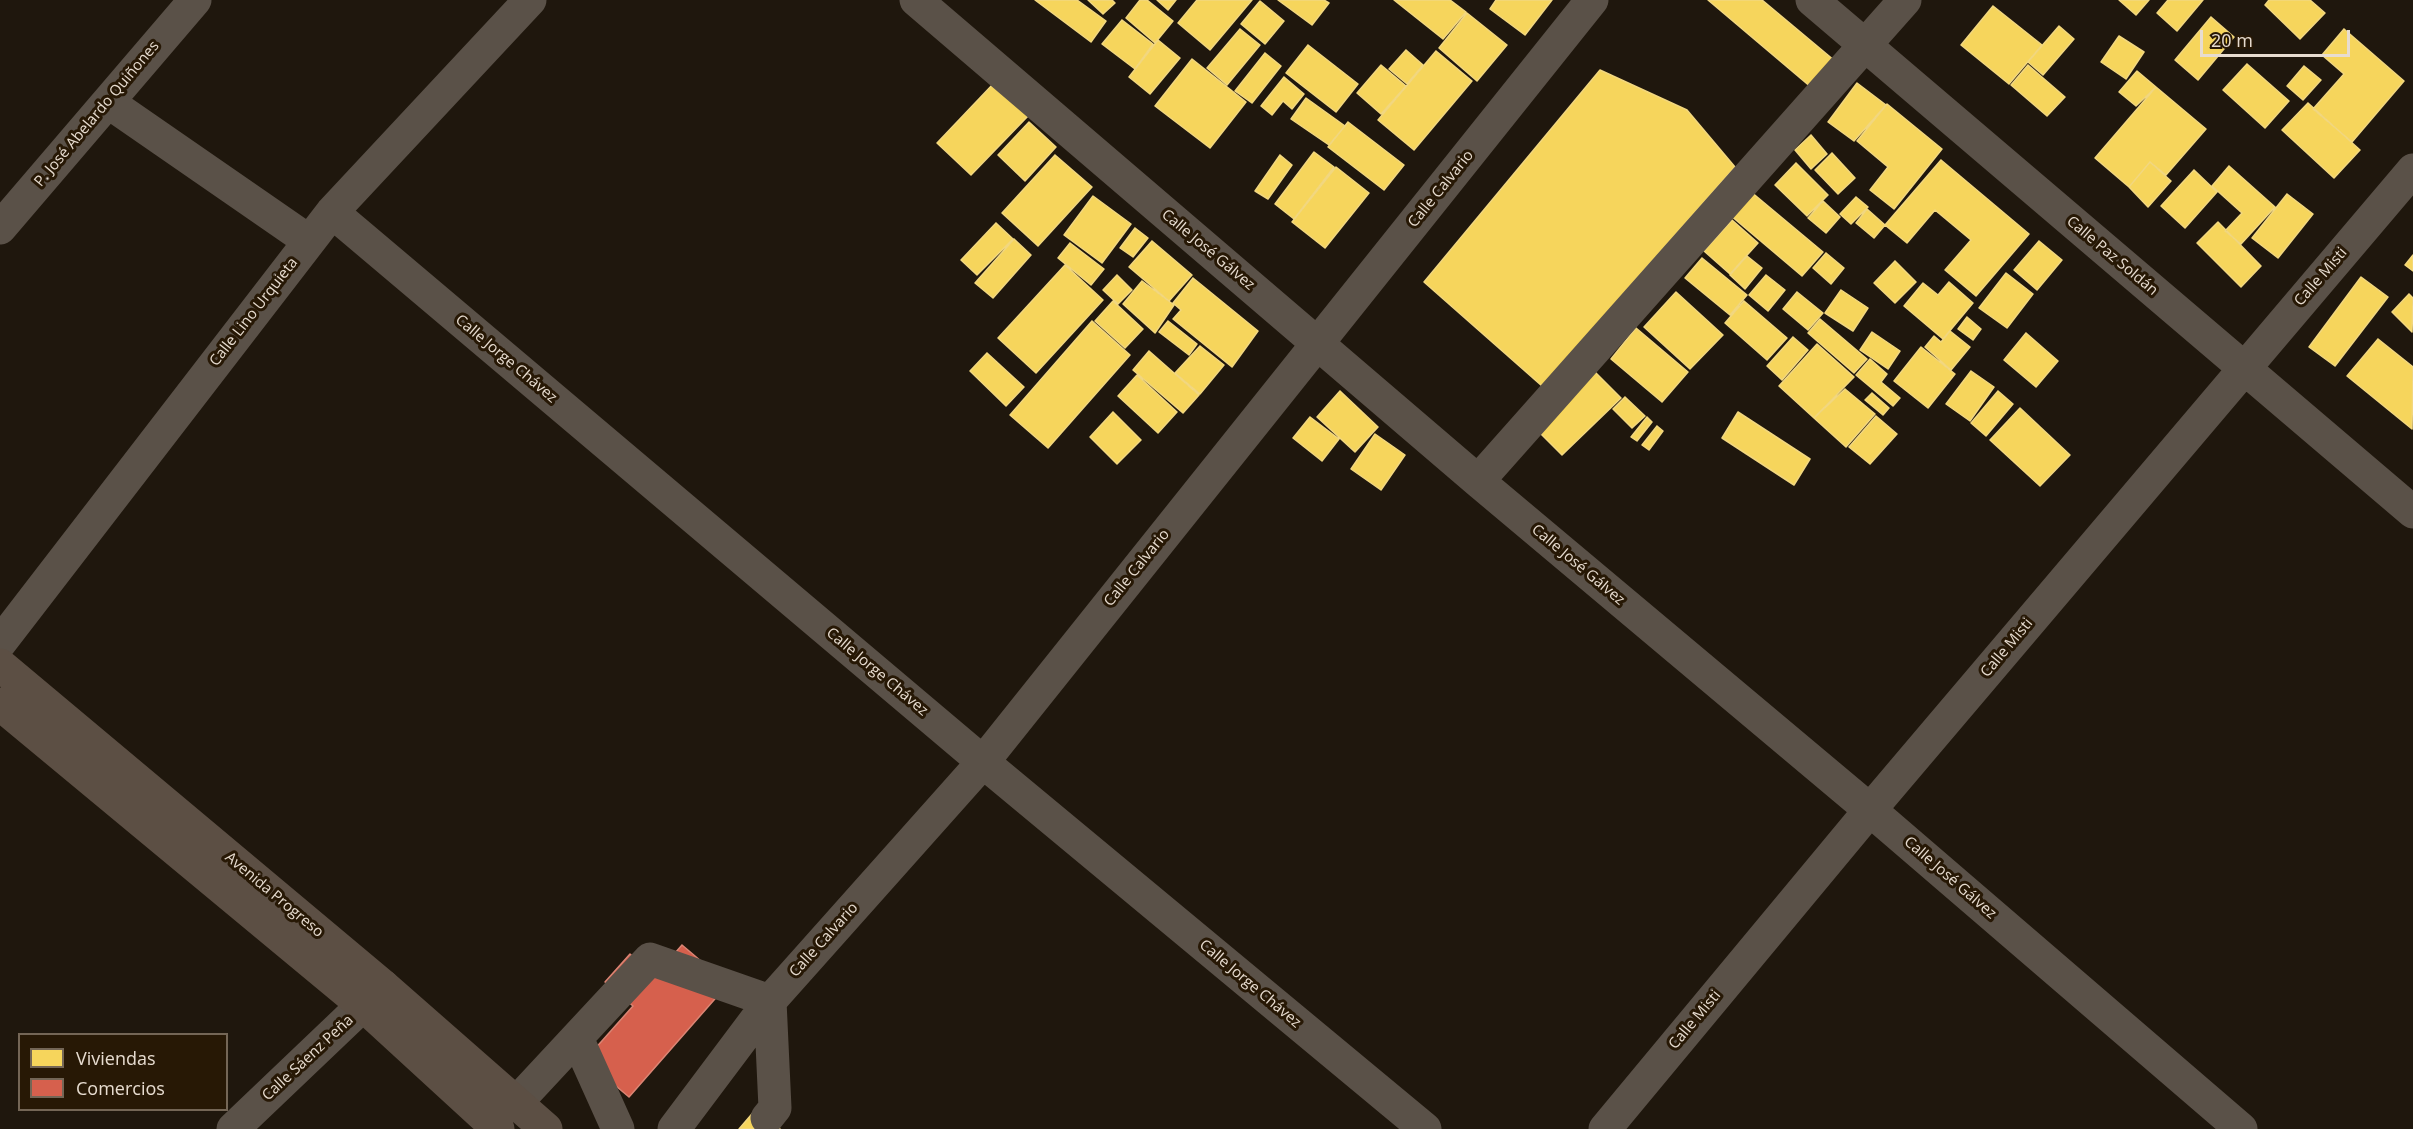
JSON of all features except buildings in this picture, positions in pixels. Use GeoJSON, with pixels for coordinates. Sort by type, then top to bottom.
{"type":"FeatureCollection","features":[{"type":"Feature","properties":{"kind":"main road","name":"Avenida Progreso"},"geometry":{"type":"LineString","coordinates":[[0,665],[507,1116],[546,1129]]}},
{"type":"Feature","properties":{"kind":"main road","name":"Avenida Progreso"},"geometry":{"type":"LineString","coordinates":[[0,704],[374,996]]}},
{"type":"Feature","properties":{"kind":"street","name":"P. José Abelardo Quiñones"},"geometry":{"type":"LineString","coordinates":[[0,228],[195,0]]}},
{"type":"Feature","properties":{"kind":"street","name":"Calle Lino Urquieta"},"geometry":{"type":"LineString","coordinates":[[0,643],[332,212],[530,0]]}},
{"type":"Feature","properties":{"kind":"street","name":"Calle José Gálvez"},"geometry":{"type":"LineString","coordinates":[[916,0],[1478,481],[1870,810],[2241,1129]]}},
{"type":"Feature","properties":{"kind":"street","name":"Calle Calvario"},"geometry":{"type":"LineString","coordinates":[[674,1129],[770,1000],[983,762],[1592,0]]}},
{"type":"Feature","properties":{"kind":"street","name":"Calle Paz Soldán"},"geometry":{"type":"LineString","coordinates":[[1812,0],[2413,512]]}},
{"type":"Feature","properties":{"kind":"street"},"geometry":{"type":"LineString","coordinates":[[1478,481],[1905,0]]}},
{"type":"Feature","properties":{"kind":"street"},"geometry":{"type":"LineString","coordinates":[[108,102],[309,241]]}},
{"type":"Feature","properties":{"kind":"street","name":"Calle Misti"},"geometry":{"type":"LineString","coordinates":[[1605,1129],[1870,810],[2413,170]]}},
{"type":"Feature","properties":{"kind":"street","name":"Calle Jorge Chávez"},"geometry":{"type":"LineString","coordinates":[[332,212],[983,762],[1425,1129]]}},
{"type":"Feature","properties":{"kind":"street"},"geometry":{"type":"LineString","coordinates":[[507,1116],[650,959],[770,1000],[775,1108],[767,1118]]}},
{"type":"Feature","properties":{"kind":"street","name":"Calle Sáenz Peña"},"geometry":{"type":"LineString","coordinates":[[233,1129],[374,996]]}},
{"type":"Feature","properties":{"kind":"street"},"geometry":{"type":"LineString","coordinates":[[577,1038],[618,1129]]}}]}
